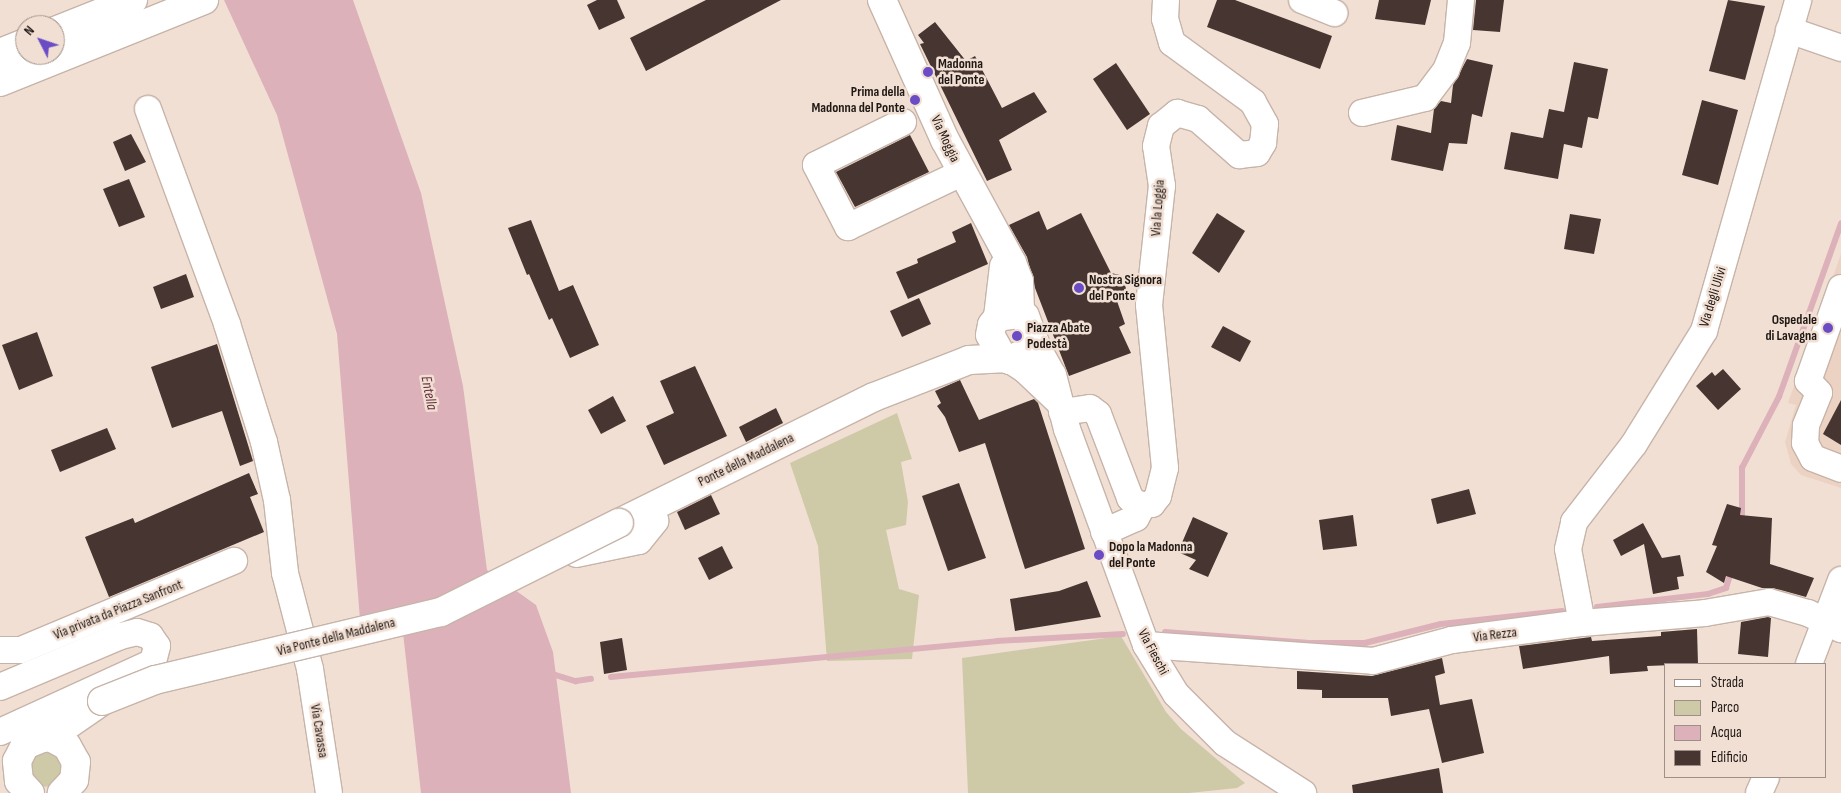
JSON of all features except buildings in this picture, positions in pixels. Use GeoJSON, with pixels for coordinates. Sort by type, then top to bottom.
{"type":"FeatureCollection","features":[{"type":"Feature","properties":{"kind":"main road"},"geometry":{"type":"LineString","coordinates":[[65,27],[133,0]]}},
{"type":"Feature","properties":{"kind":"main road"},"geometry":{"type":"LineString","coordinates":[[0,82],[204,0]]}},
{"type":"Feature","properties":{"kind":"main road","name":"Via Moggia"},"geometry":{"type":"LineString","coordinates":[[882,0],[961,173],[1019,281],[1003,318],[990,335],[1006,359]]}},
{"type":"Feature","properties":{"kind":"main road"},"geometry":{"type":"LineString","coordinates":[[0,53],[15,47]]}},
{"type":"Feature","properties":{"kind":"main road"},"geometry":{"type":"LineString","coordinates":[[1003,318],[1031,327],[1035,343],[1028,351],[1006,359]]}},
{"type":"Feature","properties":{"kind":"main road","name":"Ponte della Maddalena"},"geometry":{"type":"LineString","coordinates":[[619,523],[874,397],[963,346],[1003,318]]}},
{"type":"Feature","properties":{"kind":"main road","name":"Ponte della Maddalena"},"geometry":{"type":"LineString","coordinates":[[874,397],[969,360],[1006,359]]}},
{"type":"Feature","properties":{"kind":"main road","name":"Via Ponte della Maddalena"},"geometry":{"type":"LineString","coordinates":[[8,762],[25,746],[42,738],[50,737],[102,702],[155,680],[441,612],[619,523]]}},
{"type":"Feature","properties":{"kind":"main road"},"geometry":{"type":"LineString","coordinates":[[50,737],[67,746],[73,753],[76,772],[73,789]]}},
{"type":"Feature","properties":{"kind":"main road"},"geometry":{"type":"LineString","coordinates":[[8,762],[19,781],[30,793]]}},
{"type":"Feature","properties":{"kind":"street","name":"Via la Loggia"},"geometry":{"type":"LineString","coordinates":[[1104,532],[1136,518],[1144,505],[1152,504],[1158,496],[1165,468],[1149,305],[1162,186],[1156,146],[1160,126],[1177,113],[1198,119],[1239,155],[1257,153],[1263,143],[1265,124],[1253,102],[1172,44],[1165,19],[1166,0]]}},
{"type":"Feature","properties":{"kind":"street"},"geometry":{"type":"LineString","coordinates":[[1302,0],[1334,13]]}},
{"type":"Feature","properties":{"kind":"street"},"geometry":{"type":"LineString","coordinates":[[1362,113],[1425,98],[1446,70],[1457,43],[1461,0]]}},
{"type":"Feature","properties":{"kind":"street","name":"Via degli Ulivi"},"geometry":{"type":"LineString","coordinates":[[1582,623],[1568,549],[1574,522],[1634,444],[1704,331],[1798,0]]}},
{"type":"Feature","properties":{"kind":"street"},"geometry":{"type":"LineString","coordinates":[[1789,30],[1841,48]]}},
{"type":"Feature","properties":{"kind":"street","name":"Via Cavassa"},"geometry":{"type":"LineString","coordinates":[[148,109],[227,324],[264,442],[276,500],[285,573],[310,669],[329,793]]}},
{"type":"Feature","properties":{"kind":"street"},"geometry":{"type":"LineString","coordinates":[[903,122],[816,165],[848,228],[961,173]]}},
{"type":"Feature","properties":{"kind":"street"},"geometry":{"type":"LineString","coordinates":[[1841,288],[1808,381],[1819,393],[1806,426],[1805,443],[1813,458],[1841,469]]}},
{"type":"Feature","properties":{"kind":"street"},"geometry":{"type":"LineString","coordinates":[[1035,343],[1053,374],[1063,414],[1090,408],[1098,414],[1130,498],[1144,505]]}},
{"type":"Feature","properties":{"kind":"street","name":"Via Moggia"},"geometry":{"type":"LineString","coordinates":[[1006,359],[1063,414]]}},
{"type":"Feature","properties":{"kind":"street","name":"Via Fieschi"},"geometry":{"type":"LineString","coordinates":[[1063,414],[1146,645],[1176,694],[1225,743],[1303,793]]}},
{"type":"Feature","properties":{"kind":"street"},"geometry":{"type":"LineString","coordinates":[[576,554],[639,541],[655,521],[652,507]]}},
{"type":"Feature","properties":{"kind":"street","name":"Via privata da Piazza Sanfront"},"geometry":{"type":"LineString","coordinates":[[0,650],[21,650],[234,562]]}},
{"type":"Feature","properties":{"kind":"street"},"geometry":{"type":"LineString","coordinates":[[1810,663],[1833,625],[1841,580]]}},
{"type":"Feature","properties":{"kind":"street","name":"Via Rezza"},"geometry":{"type":"LineString","coordinates":[[1146,645],[1373,661],[1452,640],[1582,623],[1705,613],[1769,602],[1833,625]]}},
{"type":"Feature","properties":{"kind":"street"},"geometry":{"type":"LineString","coordinates":[[0,687],[121,636],[137,632],[150,636],[157,646],[153,662],[0,732]]}},
{"type":"Feature","properties":{"kind":"street"},"geometry":{"type":"LineString","coordinates":[[1759,793],[1766,778]]}},
{"type":"Feature","properties":{"kind":"shaded area","name":"Ospedale di Lavagna"},"geometry":{"type":"Polygon","coordinates":[[[1841,254],[1841,488],[1801,475],[1791,464],[1785,442],[1796,405],[1788,403],[1841,254]]]}},
{"type":"Feature","properties":{"kind":"green space"},"geometry":{"type":"Polygon","coordinates":[[[897,413],[912,459],[901,462],[908,502],[906,525],[886,530],[899,589],[919,595],[912,659],[827,661],[818,546],[790,463],[897,413]]]}},
{"type":"Feature","properties":{"kind":"green space"},"geometry":{"type":"Polygon","coordinates":[[[1121,636],[1166,712],[1181,729],[1245,783],[1237,788],[1189,793],[968,793],[962,658],[1121,636]]]}},
{"type":"Feature","properties":{"kind":"green space"},"geometry":{"type":"Polygon","coordinates":[[[54,749],[67,770],[54,786],[41,787],[34,783],[27,766],[31,754],[54,749]]]}},
{"type":"Feature","properties":{"kind":"water","name":"Entella"},"geometry":{"type":"Polygon","coordinates":[[[224,0],[353,0],[421,193],[463,386],[487,570],[536,605],[553,652],[571,793],[421,793],[401,615],[360,619],[337,334],[277,115],[224,0]]]}},
{"type":"Feature","properties":{"kind":"waterway"},"geometry":{"type":"LineString","coordinates":[[1742,522],[1742,468],[1779,397],[1841,224]]}},
{"type":"Feature","properties":{"kind":"waterway"},"geometry":{"type":"LineString","coordinates":[[1597,607],[1708,594],[1726,588],[1732,570]]}},
{"type":"Feature","properties":{"kind":"waterway"},"geometry":{"type":"LineString","coordinates":[[1165,632],[1313,643],[1365,643],[1441,624],[1562,611]]}},
{"type":"Feature","properties":{"kind":"waterway"},"geometry":{"type":"LineString","coordinates":[[611,677],[997,641],[1123,634]]}},
{"type":"Feature","properties":{"kind":"waterway"},"geometry":{"type":"LineString","coordinates":[[549,673],[576,681],[591,679]]}},
{"type":"Feature","properties":{"kind":"place","name":"Madonna del Ponte"},"geometry":{"type":"Point","coordinates":[928,72]}},
{"type":"Feature","properties":{"kind":"place","name":"Prima della Madonna del Ponte"},"geometry":{"type":"Point","coordinates":[915,100]}},
{"type":"Feature","properties":{"kind":"place","name":"Nostra Signora del Ponte"},"geometry":{"type":"Point","coordinates":[1079,288]}},
{"type":"Feature","properties":{"kind":"place","name":"Ospedale di Lavagna"},"geometry":{"type":"Point","coordinates":[1828,328]}},
{"type":"Feature","properties":{"kind":"place","name":"Piazza Abate Podestà"},"geometry":{"type":"Point","coordinates":[1017,336]}},
{"type":"Feature","properties":{"kind":"place","name":"Dopo la Madonna del Ponte"},"geometry":{"type":"Point","coordinates":[1099,555]}}]}
